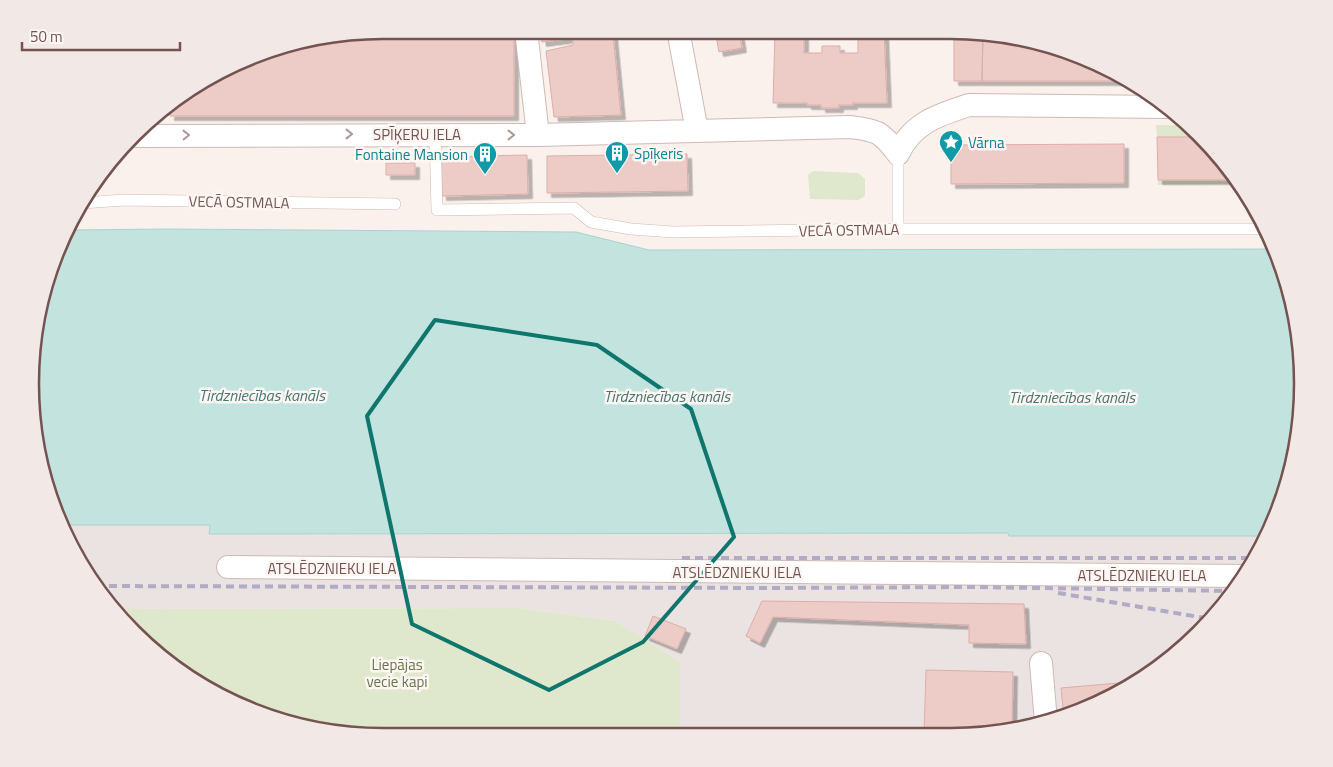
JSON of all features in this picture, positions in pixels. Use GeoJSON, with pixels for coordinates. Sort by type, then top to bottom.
{"type":"FeatureCollection","features":[{"type":"Feature","properties":{"kind":"street"},"geometry":{"type":"LineString","coordinates":[[527,39],[538,134]]}},
{"type":"Feature","properties":{"kind":"street"},"geometry":{"type":"LineString","coordinates":[[680,39],[696,131]]}},
{"type":"Feature","properties":{"kind":"street"},"geometry":{"type":"LineString","coordinates":[[898,154],[906,138],[938,115],[969,105],[1155,107]]}},
{"type":"Feature","properties":{"kind":"street","name":"SPĪĶERU IELA"},"geometry":{"type":"LineString","coordinates":[[148,132],[538,134],[850,128],[872,129],[885,136],[898,154]]}},
{"type":"Feature","properties":{"kind":"street","name":"ATSLĒDZNIEKU IELA"},"geometry":{"type":"LineString","coordinates":[[228,567],[1235,576]]}},
{"type":"Feature","properties":{"kind":"street"},"geometry":{"type":"LineString","coordinates":[[1041,663],[1045,715]]}},
{"type":"Feature","properties":{"kind":"lane","name":"VECĀ OSTMALA"},"geometry":{"type":"LineString","coordinates":[[435,134],[437,210],[574,208],[591,222],[631,229],[673,232],[898,229],[1258,229]]}},
{"type":"Feature","properties":{"kind":"lane"},"geometry":{"type":"LineString","coordinates":[[898,154],[898,229]]}},
{"type":"Feature","properties":{"kind":"lane","name":"VECĀ OSTMALA"},"geometry":{"type":"LineString","coordinates":[[90,202],[124,200],[395,204]]}},
{"type":"Feature","properties":{"kind":"highlighted area"},"geometry":{"type":"Polygon","coordinates":[[[435,320],[597,345],[691,409],[734,537],[643,642],[549,690],[412,624],[367,416],[435,320]]]}},
{"type":"Feature","properties":{"kind":"shaded area"},"geometry":{"type":"Polygon","coordinates":[[[542,39],[564,39],[542,42],[542,39]]]}},
{"type":"Feature","properties":{"kind":"shaded area"},"geometry":{"type":"Polygon","coordinates":[[[69,525],[210,525],[210,534],[1008,533],[1010,536],[1259,536],[1236,575],[1209,611],[1177,643],[1141,670],[1102,693],[1060,710],[1017,722],[972,728],[680,728],[680,662],[616,621],[518,608],[122,609],[97,575],[69,525]]]}},
{"type":"Feature","properties":{"kind":"green space"},"geometry":{"type":"Polygon","coordinates":[[[1156,125],[1178,125],[1190,137],[1157,137],[1156,125]]]}},
{"type":"Feature","properties":{"kind":"green space"},"geometry":{"type":"Polygon","coordinates":[[[813,171],[858,173],[865,179],[865,196],[858,200],[810,199],[808,175],[813,171]]]}},
{"type":"Feature","properties":{"kind":"green space"},"geometry":{"type":"Polygon","coordinates":[[[1158,180],[1227,180],[1230,184],[1158,185],[1158,180]]]}},
{"type":"Feature","properties":{"kind":"green space","name":"Liepājas vecie kapi"},"geometry":{"type":"Polygon","coordinates":[[[518,608],[616,621],[680,662],[680,728],[361,728],[316,722],[294,717],[252,702],[211,682],[156,643],[122,609],[518,608]]]}},
{"type":"Feature","properties":{"kind":"water","name":"Tirdzniecības kanāls"},"geometry":{"type":"Polygon","coordinates":[[[75,230],[576,232],[649,250],[1267,249],[1283,294],[1294,361],[1294,406],[1288,451],[1276,494],[1259,536],[1009,536],[1008,533],[209,534],[210,525],[69,525],[50,473],[45,451],[39,406],[39,361],[50,294],[75,230]]]}},
{"type":"Feature","properties":{"kind":"building"},"geometry":{"type":"Polygon","coordinates":[[[361,39],[514,39],[514,116],[170,116],[170,113],[192,97],[231,74],[273,57],[316,45],[361,39]]]}},
{"type":"Feature","properties":{"kind":"building"},"geometry":{"type":"Polygon","coordinates":[[[542,39],[566,39],[542,42],[542,39]]]}},
{"type":"Feature","properties":{"kind":"building"},"geometry":{"type":"Polygon","coordinates":[[[573,39],[613,39],[621,115],[554,117],[546,51],[573,45],[573,39]]]}},
{"type":"Feature","properties":{"kind":"building"},"geometry":{"type":"Polygon","coordinates":[[[717,39],[740,39],[742,48],[719,52],[717,39]]]}},
{"type":"Feature","properties":{"kind":"building"},"geometry":{"type":"Polygon","coordinates":[[[775,39],[804,39],[804,53],[822,53],[822,46],[840,46],[840,53],[858,53],[858,39],[884,39],[887,103],[853,103],[853,105],[839,105],[839,108],[821,108],[821,105],[807,105],[807,103],[773,103],[775,39]]]}},
{"type":"Feature","properties":{"kind":"building"},"geometry":{"type":"Polygon","coordinates":[[[954,39],[983,40],[982,81],[954,81],[954,39]]]}},
{"type":"Feature","properties":{"kind":"building"},"geometry":{"type":"Polygon","coordinates":[[[983,40],[1039,50],[1081,65],[1115,81],[982,81],[983,40]]]}},
{"type":"Feature","properties":{"kind":"building"},"geometry":{"type":"Polygon","coordinates":[[[1157,137],[1190,137],[1209,156],[1227,180],[1158,180],[1157,137]]]}},
{"type":"Feature","properties":{"kind":"building"},"geometry":{"type":"Polygon","coordinates":[[[1124,144],[1124,183],[951,184],[951,145],[1124,144]]]}},
{"type":"Feature","properties":{"kind":"building","name":"Spīķeris"},"geometry":{"type":"Polygon","coordinates":[[[687,154],[688,191],[547,193],[547,156],[687,154]]]}},
{"type":"Feature","properties":{"kind":"building","name":"Fontaine Mansion"},"geometry":{"type":"Polygon","coordinates":[[[527,155],[528,194],[442,196],[441,157],[527,155]]]}},
{"type":"Feature","properties":{"kind":"building"},"geometry":{"type":"Polygon","coordinates":[[[386,163],[415,163],[415,175],[386,175],[386,163]]]}},
{"type":"Feature","properties":{"kind":"building"},"geometry":{"type":"Polygon","coordinates":[[[762,601],[1024,604],[1026,644],[969,643],[969,625],[773,617],[760,643],[746,636],[762,601]]]}},
{"type":"Feature","properties":{"kind":"building"},"geometry":{"type":"Polygon","coordinates":[[[653,616],[686,629],[677,649],[645,636],[653,616]]]}},
{"type":"Feature","properties":{"kind":"building"},"geometry":{"type":"Polygon","coordinates":[[[926,670],[1013,672],[1012,723],[972,728],[924,728],[926,670]]]}},
{"type":"Feature","properties":{"kind":"building"},"geometry":{"type":"Polygon","coordinates":[[[1118,683],[1118,684],[1063,709],[1061,688],[1118,683]]]}},
{"type":"Feature","properties":{"kind":"railway"},"geometry":{"type":"LineString","coordinates":[[682,558],[1247,558]]}},
{"type":"Feature","properties":{"kind":"railway"},"geometry":{"type":"LineString","coordinates":[[105,586],[973,587],[1225,591]]}},
{"type":"Feature","properties":{"kind":"railway"},"geometry":{"type":"LineString","coordinates":[[1058,593],[1202,618]]}},
{"type":"Feature","properties":{"kind":"place","name":"Vārna"},"geometry":{"type":"Point","coordinates":[951,163]}},
{"type":"Feature","properties":{"kind":"place","name":"Spīķeris"},"geometry":{"type":"Point","coordinates":[617,174]}},
{"type":"Feature","properties":{"kind":"place","name":"Fontaine Mansion"},"geometry":{"type":"Point","coordinates":[485,175]}}]}
